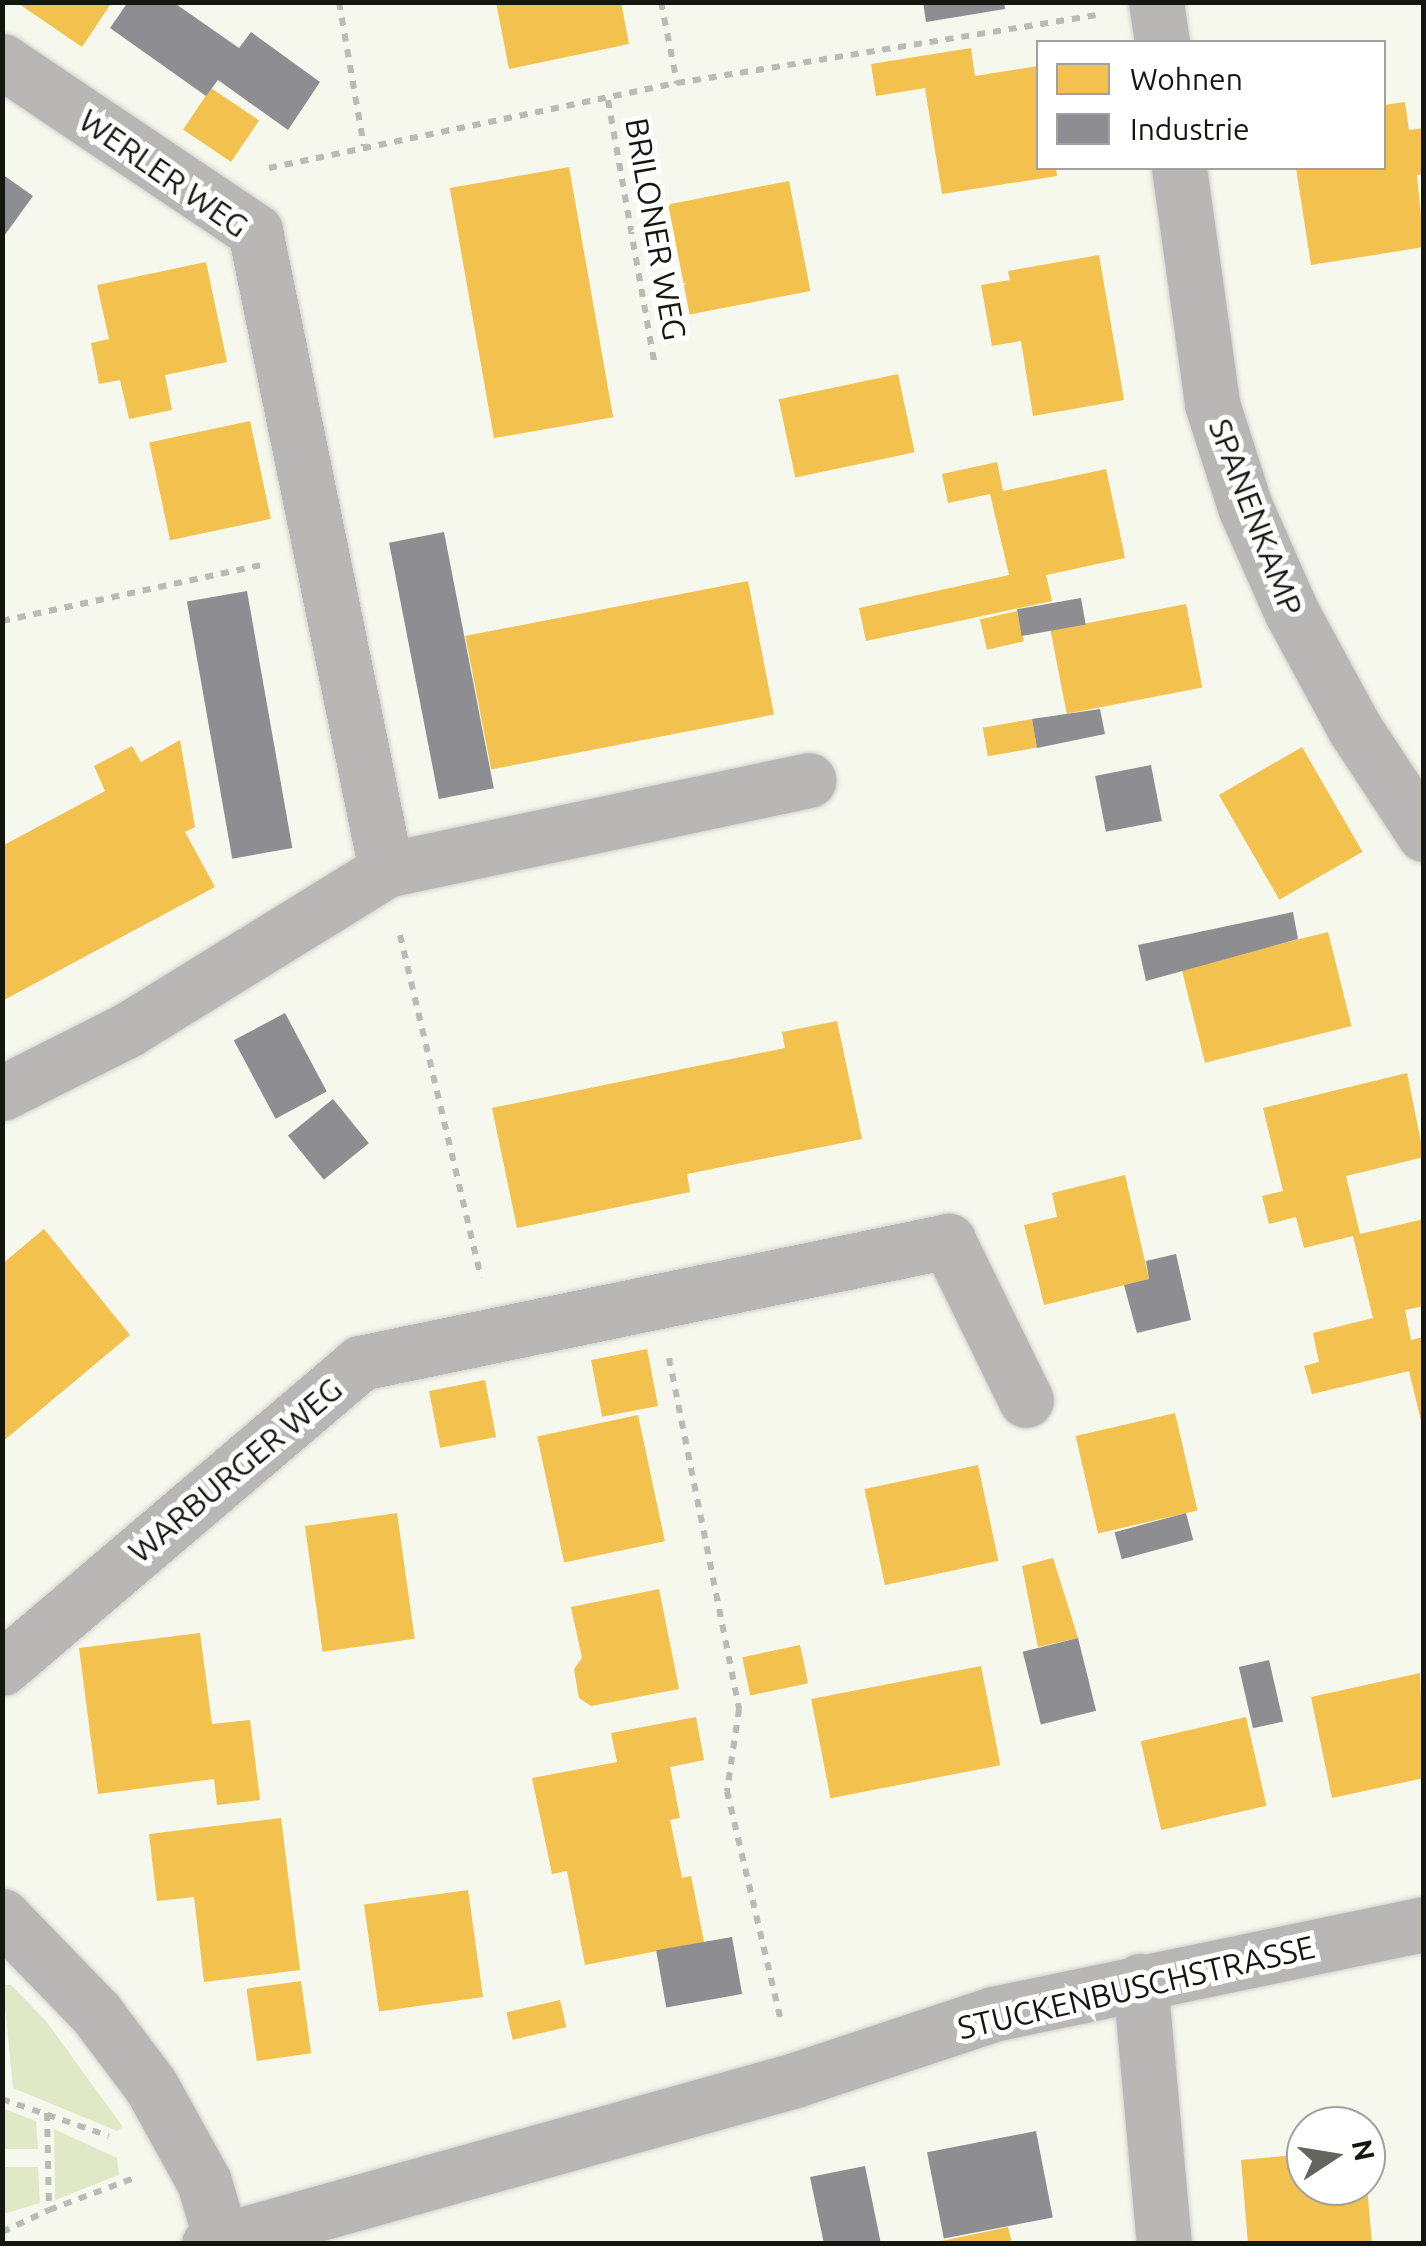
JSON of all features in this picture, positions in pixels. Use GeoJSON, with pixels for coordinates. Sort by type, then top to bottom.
{"type":"FeatureCollection","features":[{"type":"Feature","properties":{"kind":"street","name":"WERLER WEG"},"geometry":{"type":"LineString","coordinates":[[2,61],[255,231],[386,870]]}},
{"type":"Feature","properties":{"kind":"street","name":"SPANENKAMP"},"geometry":{"type":"LineString","coordinates":[[1179,170],[1212,404],[1245,507],[1292,613],[1422,830]]}},
{"type":"Feature","properties":{"kind":"street"},"geometry":{"type":"LineString","coordinates":[[2,1092],[128,1030],[386,870],[808,780]]}},
{"type":"Feature","properties":{"kind":"street","name":"WARBURGER WEG"},"geometry":{"type":"LineString","coordinates":[[2,1668],[360,1363],[948,1241],[1026,1400]]}},
{"type":"Feature","properties":{"kind":"street"},"geometry":{"type":"LineString","coordinates":[[2,1916],[96,2013],[152,2086],[204,2182],[215,2241]]}},
{"type":"Feature","properties":{"kind":"street","name":"STUCKENBUSCHSTRASSE"},"geometry":{"type":"LineString","coordinates":[[215,2241],[795,2080],[992,2014],[1424,1924]]}},
{"type":"Feature","properties":{"kind":"street"},"geometry":{"type":"LineString","coordinates":[[1140,1982],[1164,2244]]}},
{"type":"Feature","properties":{"kind":"path"},"geometry":{"type":"LineString","coordinates":[[339,2],[364,146]]}},
{"type":"Feature","properties":{"kind":"path","name":"BRILONER WEG"},"geometry":{"type":"LineString","coordinates":[[660,2],[677,83]]}},
{"type":"Feature","properties":{"kind":"path","name":"BRILONER WEG"},"geometry":{"type":"LineString","coordinates":[[223,208],[273,164],[608,100],[677,83],[1158,17]]}},
{"type":"Feature","properties":{"kind":"path","name":"BRILONER WEG"},"geometry":{"type":"LineString","coordinates":[[608,100],[654,367]]}},
{"type":"Feature","properties":{"kind":"path"},"geometry":{"type":"LineString","coordinates":[[2,621],[322,555]]}},
{"type":"Feature","properties":{"kind":"path"},"geometry":{"type":"LineString","coordinates":[[386,870],[498,1337]]}},
{"type":"Feature","properties":{"kind":"path"},"geometry":{"type":"LineString","coordinates":[[657,1303],[739,1709],[727,1790],[795,2080]]}},
{"type":"Feature","properties":{"kind":"path"},"geometry":{"type":"LineString","coordinates":[[47,2114],[49,2210]]}},
{"type":"Feature","properties":{"kind":"path"},"geometry":{"type":"LineString","coordinates":[[2,2232],[137,2177]]}},
{"type":"Feature","properties":{"kind":"green space"},"geometry":{"type":"Polygon","coordinates":[[[3,1985],[11,1985],[46,2021],[123,2127],[117,2131],[13,2088],[3,1985]]]}},
{"type":"Feature","properties":{"kind":"green space"},"geometry":{"type":"Polygon","coordinates":[[[2,2108],[36,2121],[38,2149],[3,2149],[2,2108]]]}},
{"type":"Feature","properties":{"kind":"green space"},"geometry":{"type":"Polygon","coordinates":[[[54,2129],[117,2158],[119,2175],[55,2200],[54,2129]]]}},
{"type":"Feature","properties":{"kind":"green space"},"geometry":{"type":"Polygon","coordinates":[[[3,2167],[38,2167],[40,2203],[3,2214],[3,2167]]]}},
{"type":"Feature","properties":{"kind":"building: Wohnen"},"geometry":{"type":"Polygon","coordinates":[[[16,2],[112,2],[82,47],[16,2]]]}},
{"type":"Feature","properties":{"kind":"building: Wohnen"},"geometry":{"type":"Polygon","coordinates":[[[496,2],[621,2],[629,44],[509,69],[496,2]]]}},
{"type":"Feature","properties":{"kind":"building: Wohnen"},"geometry":{"type":"Polygon","coordinates":[[[971,48],[975,76],[1036,66],[1036,170],[1056,170],[1057,176],[942,194],[925,88],[876,96],[871,64],[971,48]]]}},
{"type":"Feature","properties":{"kind":"building: Wohnen"},"geometry":{"type":"Polygon","coordinates":[[[211,88],[259,120],[231,162],[183,129],[211,88]]]}},
{"type":"Feature","properties":{"kind":"building: Wohnen"},"geometry":{"type":"Polygon","coordinates":[[[1405,102],[1409,130],[1424,128],[1424,174],[1417,175],[1424,247],[1311,265],[1296,170],[1386,170],[1386,105],[1405,102]]]}},
{"type":"Feature","properties":{"kind":"building: Wohnen"},"geometry":{"type":"Polygon","coordinates":[[[569,167],[613,417],[494,438],[450,188],[569,167]]]}},
{"type":"Feature","properties":{"kind":"building: Wohnen"},"geometry":{"type":"Polygon","coordinates":[[[789,181],[810,291],[690,314],[668,204],[789,181]]]}},
{"type":"Feature","properties":{"kind":"building: Wohnen"},"geometry":{"type":"Polygon","coordinates":[[[1099,255],[1124,400],[1033,416],[1021,341],[992,346],[981,285],[1010,280],[1008,271],[1099,255]]]}},
{"type":"Feature","properties":{"kind":"building: Wohnen"},"geometry":{"type":"Polygon","coordinates":[[[206,262],[227,362],[165,375],[172,410],[129,419],[120,380],[99,384],[91,343],[109,339],[97,285],[206,262]]]}},
{"type":"Feature","properties":{"kind":"building: Wohnen"},"geometry":{"type":"Polygon","coordinates":[[[898,374],[915,452],[795,478],[779,399],[898,374]]]}},
{"type":"Feature","properties":{"kind":"building: Wohnen"},"geometry":{"type":"Polygon","coordinates":[[[250,421],[271,519],[170,540],[149,442],[250,421]]]}},
{"type":"Feature","properties":{"kind":"building: Wohnen"},"geometry":{"type":"Polygon","coordinates":[[[997,462],[1003,491],[1106,469],[1125,558],[1046,575],[1052,601],[866,641],[859,608],[1009,575],[990,494],[948,503],[942,474],[997,462]]]}},
{"type":"Feature","properties":{"kind":"building: Wohnen"},"geometry":{"type":"Polygon","coordinates":[[[748,581],[774,715],[491,769],[465,636],[748,581]]]}},
{"type":"Feature","properties":{"kind":"building: Wohnen"},"geometry":{"type":"Polygon","coordinates":[[[1186,604],[1202,687],[1067,714],[1051,630],[1186,604]]]}},
{"type":"Feature","properties":{"kind":"building: Wohnen"},"geometry":{"type":"Polygon","coordinates":[[[1017,611],[1024,641],[987,650],[980,620],[1017,611]]]}},
{"type":"Feature","properties":{"kind":"building: Wohnen"},"geometry":{"type":"Polygon","coordinates":[[[1032,719],[1037,748],[988,756],[983,728],[1032,719]]]}},
{"type":"Feature","properties":{"kind":"building: Wohnen"},"geometry":{"type":"Polygon","coordinates":[[[180,740],[195,827],[185,832],[215,887],[2,1001],[2,846],[105,791],[94,766],[132,746],[141,762],[180,740]]]}},
{"type":"Feature","properties":{"kind":"building: Wohnen"},"geometry":{"type":"Polygon","coordinates":[[[1302,747],[1362,852],[1279,900],[1219,795],[1302,747]]]}},
{"type":"Feature","properties":{"kind":"building: Wohnen"},"geometry":{"type":"Polygon","coordinates":[[[1328,932],[1351,1026],[1205,1063],[1181,969],[1328,932]]]}},
{"type":"Feature","properties":{"kind":"building: Wohnen"},"geometry":{"type":"Polygon","coordinates":[[[837,1021],[862,1139],[687,1174],[690,1192],[517,1228],[492,1108],[785,1048],[782,1032],[837,1021]]]}},
{"type":"Feature","properties":{"kind":"building: Wohnen"},"geometry":{"type":"Polygon","coordinates":[[[1407,1073],[1424,1157],[1346,1176],[1360,1234],[1424,1219],[1424,1306],[1405,1310],[1411,1340],[1424,1337],[1422,1425],[1409,1371],[1312,1394],[1304,1366],[1319,1362],[1313,1333],[1373,1318],[1353,1236],[1304,1248],[1296,1217],[1269,1224],[1262,1196],[1283,1191],[1263,1108],[1407,1073]]]}},
{"type":"Feature","properties":{"kind":"building: Wohnen"},"geometry":{"type":"Polygon","coordinates":[[[1125,1175],[1149,1279],[1044,1305],[1024,1225],[1057,1217],[1052,1193],[1125,1175]]]}},
{"type":"Feature","properties":{"kind":"building: Wohnen"},"geometry":{"type":"Polygon","coordinates":[[[44,1229],[130,1335],[2,1442],[2,1264],[44,1229]]]}},
{"type":"Feature","properties":{"kind":"building: Wohnen"},"geometry":{"type":"Polygon","coordinates":[[[647,1349],[658,1406],[602,1417],[591,1360],[647,1349]]]}},
{"type":"Feature","properties":{"kind":"building: Wohnen"},"geometry":{"type":"Polygon","coordinates":[[[485,1380],[496,1437],[440,1448],[429,1391],[485,1380]]]}},
{"type":"Feature","properties":{"kind":"building: Wohnen"},"geometry":{"type":"Polygon","coordinates":[[[1175,1413],[1197,1510],[1098,1533],[1076,1436],[1175,1413]]]}},
{"type":"Feature","properties":{"kind":"building: Wohnen"},"geometry":{"type":"Polygon","coordinates":[[[638,1415],[665,1541],[564,1563],[537,1436],[638,1415]]]}},
{"type":"Feature","properties":{"kind":"building: Wohnen"},"geometry":{"type":"Polygon","coordinates":[[[978,1465],[998,1561],[885,1585],[865,1489],[978,1465]]]}},
{"type":"Feature","properties":{"kind":"building: Wohnen"},"geometry":{"type":"Polygon","coordinates":[[[397,1513],[415,1639],[323,1652],[305,1526],[397,1513]]]}},
{"type":"Feature","properties":{"kind":"building: Wohnen"},"geometry":{"type":"Polygon","coordinates":[[[1053,1558],[1078,1638],[1038,1647],[1022,1566],[1053,1558]]]}},
{"type":"Feature","properties":{"kind":"building: Wohnen"},"geometry":{"type":"Polygon","coordinates":[[[659,1589],[679,1689],[591,1706],[579,1698],[574,1669],[582,1658],[571,1607],[659,1589]]]}},
{"type":"Feature","properties":{"kind":"building: Wohnen"},"geometry":{"type":"Polygon","coordinates":[[[200,1633],[212,1724],[250,1720],[260,1800],[217,1805],[214,1779],[98,1794],[79,1648],[200,1633]]]}},
{"type":"Feature","properties":{"kind":"building: Wohnen"},"geometry":{"type":"Polygon","coordinates":[[[800,1645],[808,1683],[750,1695],[742,1657],[800,1645]]]}},
{"type":"Feature","properties":{"kind":"building: Wohnen"},"geometry":{"type":"Polygon","coordinates":[[[981,1666],[1000,1765],[830,1798],[811,1699],[981,1666]]]}},
{"type":"Feature","properties":{"kind":"building: Wohnen"},"geometry":{"type":"Polygon","coordinates":[[[1420,1673],[1424,1778],[1332,1798],[1311,1697],[1420,1673]]]}},
{"type":"Feature","properties":{"kind":"building: Wohnen"},"geometry":{"type":"Polygon","coordinates":[[[696,1717],[704,1760],[670,1767],[680,1818],[670,1820],[682,1878],[691,1876],[704,1942],[585,1965],[567,1871],[552,1874],[532,1778],[617,1762],[611,1733],[696,1717]]]}},
{"type":"Feature","properties":{"kind":"building: Wohnen"},"geometry":{"type":"Polygon","coordinates":[[[1246,1717],[1266,1806],[1161,1830],[1141,1741],[1246,1717]]]}},
{"type":"Feature","properties":{"kind":"building: Wohnen"},"geometry":{"type":"Polygon","coordinates":[[[281,1818],[300,1970],[204,1982],[194,1897],[157,1901],[149,1834],[281,1818]]]}},
{"type":"Feature","properties":{"kind":"building: Wohnen"},"geometry":{"type":"Polygon","coordinates":[[[468,1890],[483,1997],[379,2012],[364,1905],[468,1890]]]}},
{"type":"Feature","properties":{"kind":"building: Wohnen"},"geometry":{"type":"Polygon","coordinates":[[[301,1981],[311,2053],[257,2061],[247,1989],[301,1981]]]}},
{"type":"Feature","properties":{"kind":"building: Wohnen"},"geometry":{"type":"Polygon","coordinates":[[[560,2000],[566,2027],[513,2040],[506,2012],[560,2000]]]}},
{"type":"Feature","properties":{"kind":"building: Wohnen"},"geometry":{"type":"Polygon","coordinates":[[[1286,2156],[1286,2206],[1369,2206],[1372,2244],[1248,2244],[1241,2160],[1286,2156]]]}},
{"type":"Feature","properties":{"kind":"building: Wohnen"},"geometry":{"type":"Polygon","coordinates":[[[1008,2227],[1012,2244],[937,2244],[937,2242],[1008,2227]]]}},
{"type":"Feature","properties":{"kind":"building: Industrie"},"geometry":{"type":"Polygon","coordinates":[[[128,2],[173,2],[239,48],[251,32],[320,82],[288,130],[218,80],[206,96],[110,28],[128,2]]]}},
{"type":"Feature","properties":{"kind":"building: Industrie"},"geometry":{"type":"Polygon","coordinates":[[[923,2],[1004,2],[1005,9],[926,22],[923,2]]]}},
{"type":"Feature","properties":{"kind":"building: Industrie"},"geometry":{"type":"Polygon","coordinates":[[[2,174],[33,196],[2,239],[2,174]]]}},
{"type":"Feature","properties":{"kind":"building: Industrie"},"geometry":{"type":"Polygon","coordinates":[[[444,532],[494,788],[439,799],[389,543],[444,532]]]}},
{"type":"Feature","properties":{"kind":"building: Industrie"},"geometry":{"type":"Polygon","coordinates":[[[247,591],[292,848],[232,859],[187,602],[247,591]]]}},
{"type":"Feature","properties":{"kind":"building: Industrie"},"geometry":{"type":"Polygon","coordinates":[[[1081,598],[1086,625],[1022,636],[1017,609],[1081,598]]]}},
{"type":"Feature","properties":{"kind":"building: Industrie"},"geometry":{"type":"Polygon","coordinates":[[[1100,709],[1105,734],[1037,748],[1032,719],[1100,709]]]}},
{"type":"Feature","properties":{"kind":"building: Industrie"},"geometry":{"type":"Polygon","coordinates":[[[1151,765],[1162,821],[1106,832],[1095,776],[1151,765]]]}},
{"type":"Feature","properties":{"kind":"building: Industrie"},"geometry":{"type":"Polygon","coordinates":[[[1293,912],[1298,939],[1146,981],[1138,945],[1293,912]]]}},
{"type":"Feature","properties":{"kind":"building: Industrie"},"geometry":{"type":"Polygon","coordinates":[[[285,1013],[327,1092],[276,1119],[234,1040],[285,1013]]]}},
{"type":"Feature","properties":{"kind":"building: Industrie"},"geometry":{"type":"Polygon","coordinates":[[[333,1099],[369,1143],[324,1180],[288,1136],[333,1099]]]}},
{"type":"Feature","properties":{"kind":"building: Industrie"},"geometry":{"type":"Polygon","coordinates":[[[1176,1254],[1191,1320],[1137,1333],[1124,1285],[1149,1279],[1146,1261],[1176,1254]]]}},
{"type":"Feature","properties":{"kind":"building: Industrie"},"geometry":{"type":"Polygon","coordinates":[[[1186,1513],[1193,1540],[1122,1559],[1115,1532],[1186,1513]]]}},
{"type":"Feature","properties":{"kind":"building: Industrie"},"geometry":{"type":"Polygon","coordinates":[[[1078,1638],[1096,1711],[1041,1725],[1023,1652],[1078,1638]]]}},
{"type":"Feature","properties":{"kind":"building: Industrie"},"geometry":{"type":"Polygon","coordinates":[[[1269,1660],[1283,1721],[1253,1728],[1239,1667],[1269,1660]]]}},
{"type":"Feature","properties":{"kind":"building: Industrie"},"geometry":{"type":"Polygon","coordinates":[[[732,1937],[742,1994],[666,2007],[656,1950],[732,1937]]]}},
{"type":"Feature","properties":{"kind":"building: Industrie"},"geometry":{"type":"Polygon","coordinates":[[[1036,2131],[1053,2217],[944,2239],[927,2152],[1036,2131]]]}},
{"type":"Feature","properties":{"kind":"building: Industrie"},"geometry":{"type":"Polygon","coordinates":[[[865,2166],[881,2244],[824,2244],[810,2177],[865,2166]]]}}]}
